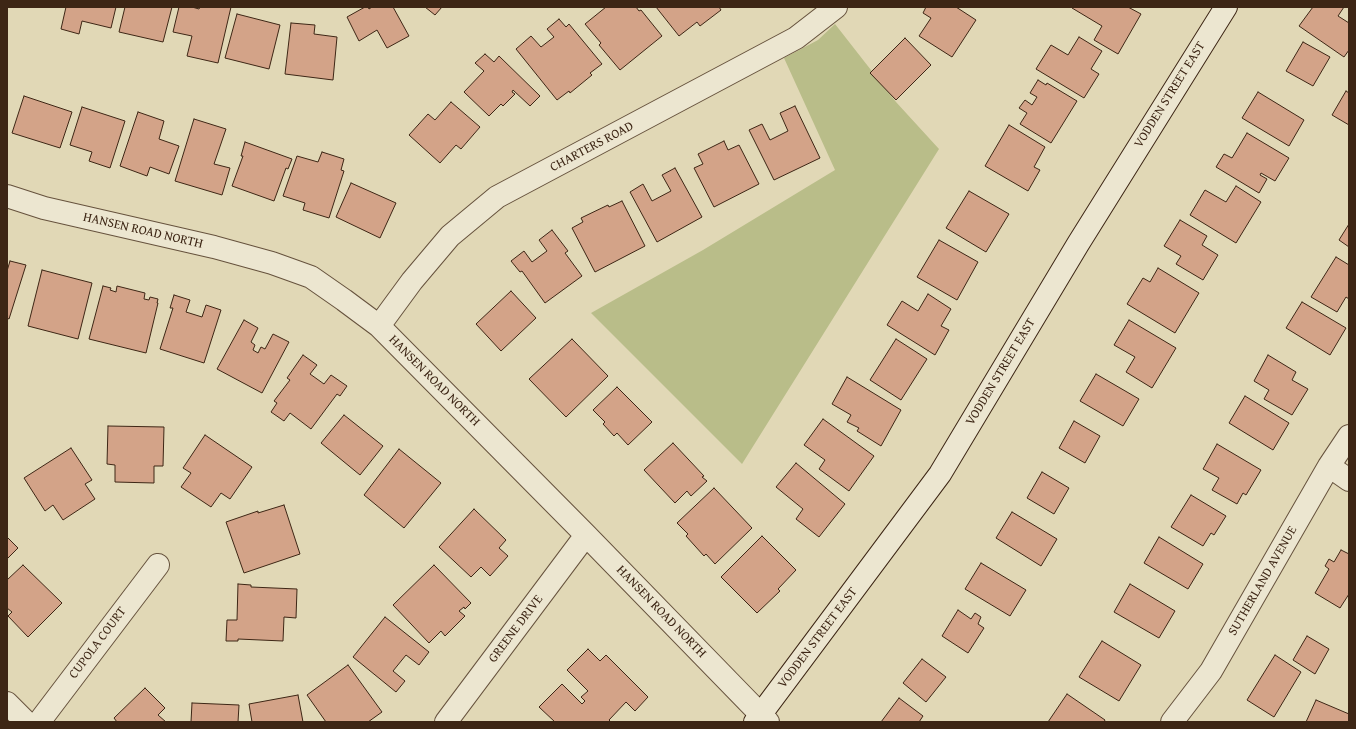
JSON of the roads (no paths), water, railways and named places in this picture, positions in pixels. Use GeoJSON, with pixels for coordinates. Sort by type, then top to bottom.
{"type":"FeatureCollection","features":[{"type":"Feature","properties":{"kind":"street","name":"VODDEN STREET EAST"},"geometry":{"type":"LineString","coordinates":[[761,720],[940,474],[1078,244],[1226,7]]}},
{"type":"Feature","properties":{"kind":"street","name":"CHARTERS ROAD"},"geometry":{"type":"LineString","coordinates":[[379,326],[412,281],[450,236],[497,197],[796,38],[833,8]]}},
{"type":"Feature","properties":{"kind":"street","name":"HANSEN ROAD NORTH"},"geometry":{"type":"LineString","coordinates":[[7,196],[44,208],[214,247],[272,262],[311,277],[379,326],[586,535],[761,720]]}},
{"type":"Feature","properties":{"kind":"street","name":"SUTHERLAND AVENUE"},"geometry":{"type":"LineString","coordinates":[[1174,721],[1211,671],[1329,466],[1349,436]]}},
{"type":"Feature","properties":{"kind":"street"},"geometry":{"type":"LineString","coordinates":[[1329,466],[1349,480]]}},
{"type":"Feature","properties":{"kind":"street","name":"GREENE DRIVE"},"geometry":{"type":"LineString","coordinates":[[446,722],[586,535]]}},
{"type":"Feature","properties":{"kind":"street","name":"CUPOLA COURT"},"geometry":{"type":"LineString","coordinates":[[38,722],[158,565]]}},
{"type":"Feature","properties":{"kind":"street"},"geometry":{"type":"LineString","coordinates":[[7,702],[26,722]]}}]}
